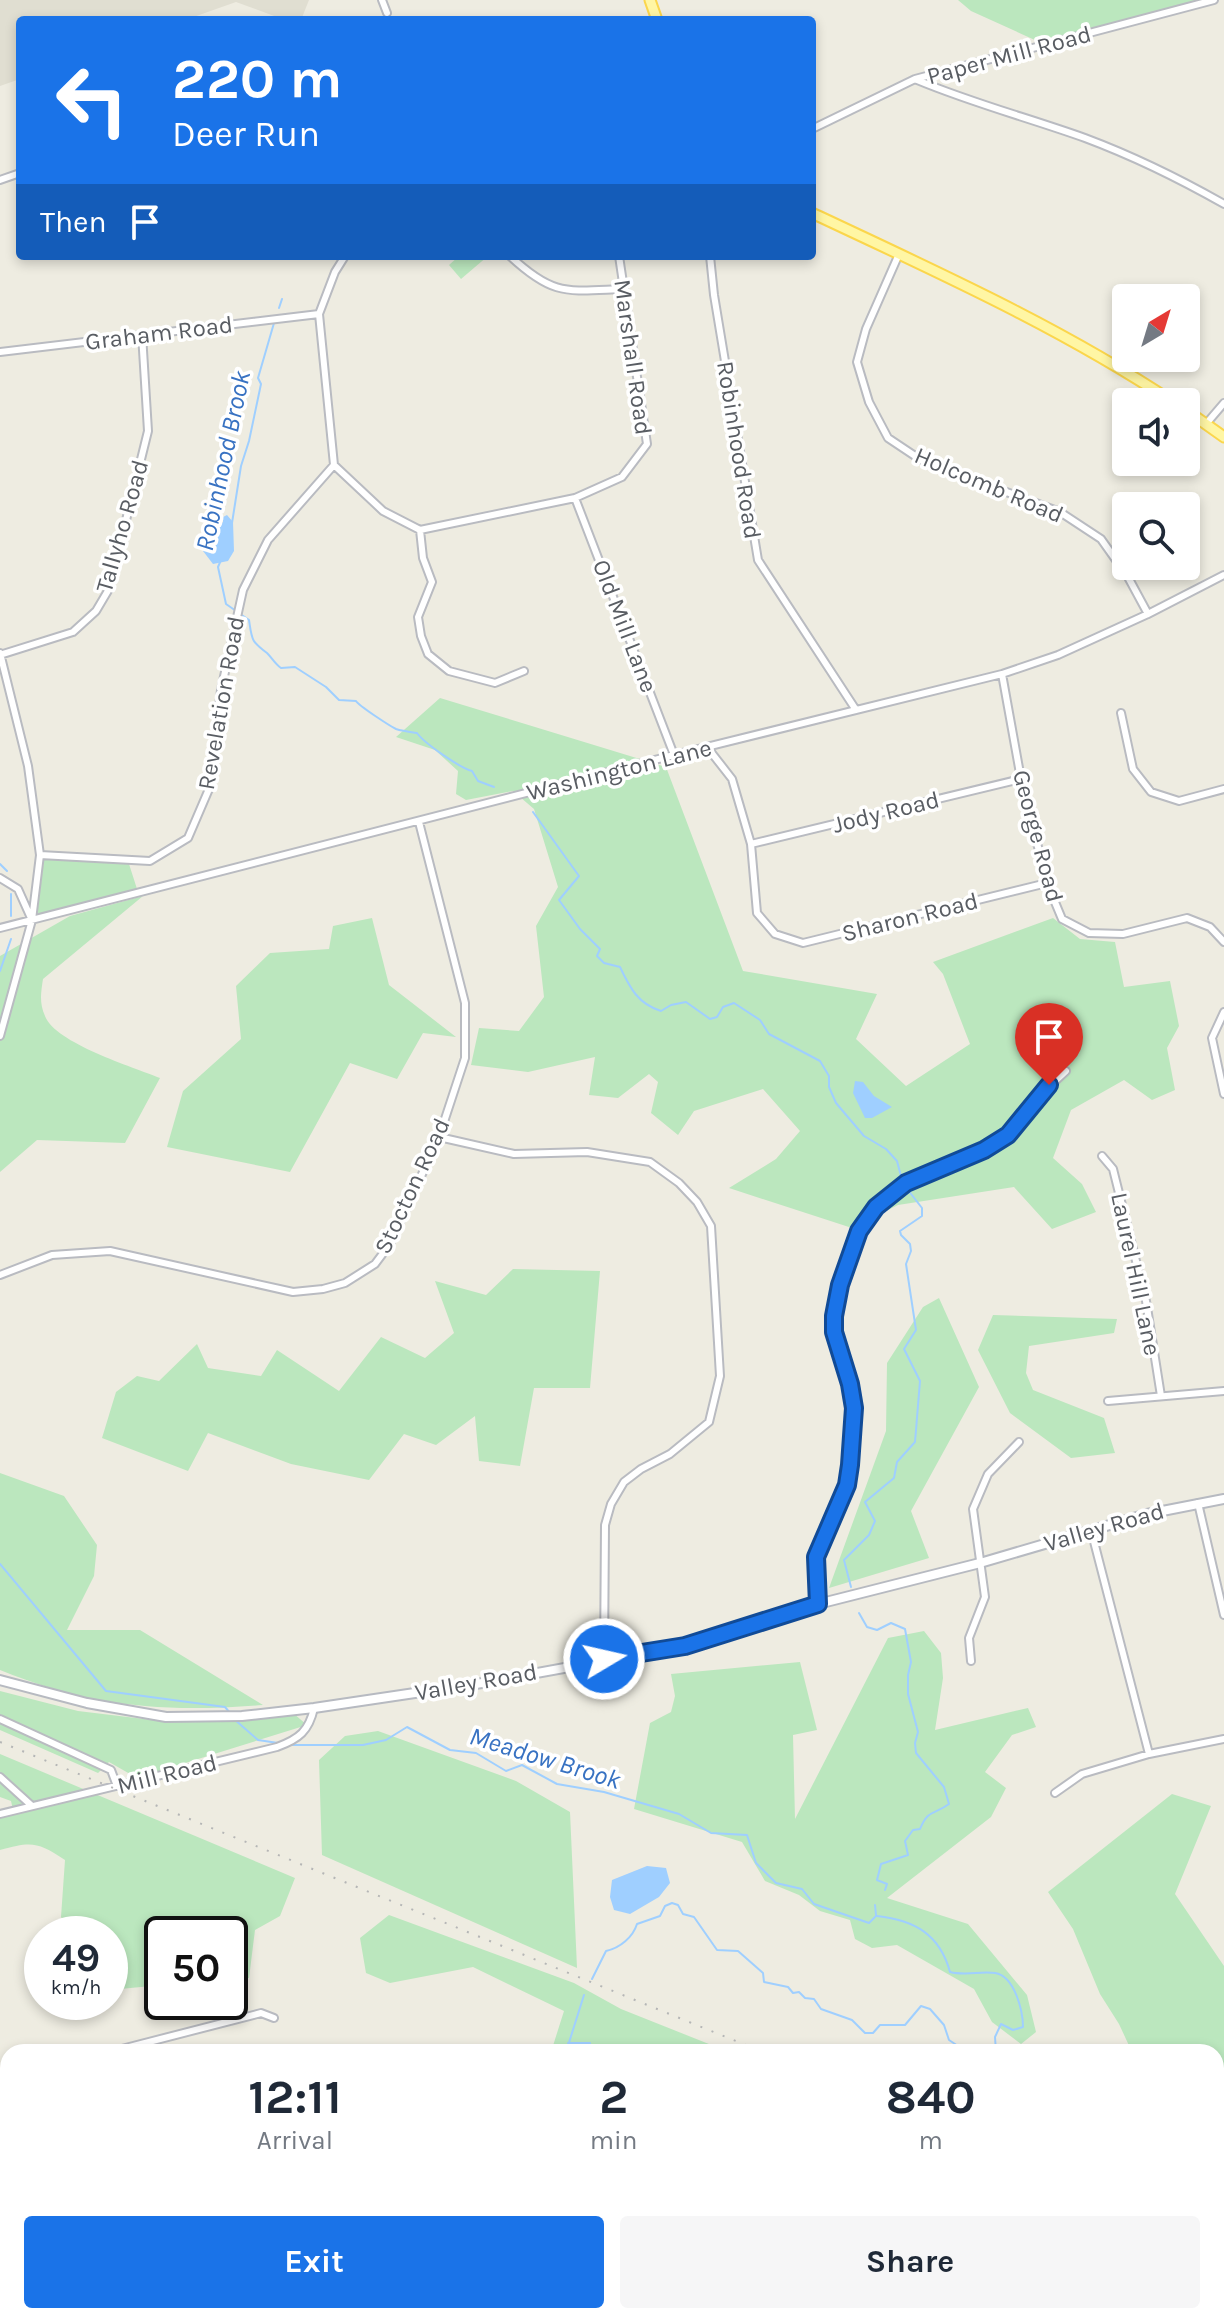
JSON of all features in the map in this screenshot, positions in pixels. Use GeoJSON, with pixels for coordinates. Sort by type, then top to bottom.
{"type":"FeatureCollection","features":[{"type":"Feature","properties":{"kind":"main road"},"geometry":{"type":"LineString","coordinates":[[816,215],[959,281],[1150,388]]}},
{"type":"Feature","properties":{"kind":"main road"},"geometry":{"type":"LineString","coordinates":[[1200,420],[1224,437]]}},
{"type":"Feature","properties":{"kind":"main road","name":"Valley Road"},"geometry":{"type":"LineString","coordinates":[[0,1680],[87,1703],[166,1717],[242,1716],[314,1708],[482,1683],[685,1646],[818,1604],[980,1563],[1147,1514],[1224,1499]]}},
{"type":"Feature","properties":{"kind":"street"},"geometry":{"type":"LineString","coordinates":[[382,0],[387,13]]}},
{"type":"Feature","properties":{"kind":"street","name":"Paper Mill Road"},"geometry":{"type":"LineString","coordinates":[[816,127],[915,79],[1214,0]]}},
{"type":"Feature","properties":{"kind":"street"},"geometry":{"type":"LineString","coordinates":[[915,79],[955,96],[1083,137],[1183,181],[1224,204]]}},
{"type":"Feature","properties":{"kind":"street","name":"Holcomb Road"},"geometry":{"type":"LineString","coordinates":[[899,254],[866,329],[857,362],[869,402],[888,438],[921,460],[1060,512],[1101,539],[1128,577],[1148,614]]}},
{"type":"Feature","properties":{"kind":"street"},"geometry":{"type":"LineString","coordinates":[[342,260],[319,314],[334,465],[383,511],[420,530],[423,558],[432,582],[418,617],[428,654],[449,671],[495,683],[524,671]]}},
{"type":"Feature","properties":{"kind":"street"},"geometry":{"type":"LineString","coordinates":[[514,260],[533,277],[550,286],[572,291],[624,289]]}},
{"type":"Feature","properties":{"kind":"street","name":"Marshall Road"},"geometry":{"type":"LineString","coordinates":[[420,530],[575,498],[622,477],[647,444],[620,260]]}},
{"type":"Feature","properties":{"kind":"street","name":"Robinhood Road"},"geometry":{"type":"LineString","coordinates":[[710,260],[758,560],[856,710]]}},
{"type":"Feature","properties":{"kind":"street","name":"Graham Road"},"geometry":{"type":"LineString","coordinates":[[0,352],[319,314]]}},
{"type":"Feature","properties":{"kind":"street","name":"Tallyho Road"},"geometry":{"type":"LineString","coordinates":[[0,654],[73,632],[96,611],[109,589],[148,431],[142,334]]}},
{"type":"Feature","properties":{"kind":"street"},"geometry":{"type":"LineString","coordinates":[[1206,424],[1224,403]]}},
{"type":"Feature","properties":{"kind":"street","name":"Revelation Road"},"geometry":{"type":"LineString","coordinates":[[40,855],[150,861],[188,838],[209,789],[221,690],[240,601],[268,540],[334,465]]}},
{"type":"Feature","properties":{"kind":"street","name":"Old Mill Lane"},"geometry":{"type":"LineString","coordinates":[[575,498],[674,755]]}},
{"type":"Feature","properties":{"kind":"street","name":"Washington Lane"},"geometry":{"type":"LineString","coordinates":[[0,928],[1002,674],[1058,655],[1224,575]]}},
{"type":"Feature","properties":{"kind":"street"},"geometry":{"type":"LineString","coordinates":[[0,654],[28,766],[40,855],[32,920],[0,1036]]}},
{"type":"Feature","properties":{"kind":"street","name":"George Road"},"geometry":{"type":"LineString","coordinates":[[1002,674],[1021,779],[1047,883],[1062,919],[1089,933],[1123,934],[1187,918],[1210,927],[1224,942]]}},
{"type":"Feature","properties":{"kind":"street"},"geometry":{"type":"LineString","coordinates":[[1121,713],[1133,769],[1151,792],[1179,801],[1224,789]]}},
{"type":"Feature","properties":{"kind":"street"},"geometry":{"type":"LineString","coordinates":[[707,747],[732,779],[751,844]]}},
{"type":"Feature","properties":{"kind":"street","name":"Jody Road"},"geometry":{"type":"LineString","coordinates":[[751,844],[1021,779]]}},
{"type":"Feature","properties":{"kind":"street","name":"Stocton Road"},"geometry":{"type":"LineString","coordinates":[[0,1275],[52,1255],[110,1251],[293,1292],[345,1283],[375,1264],[390,1244],[439,1137],[465,1058],[465,1003],[419,822]]}},
{"type":"Feature","properties":{"kind":"street","name":"Sharon Road"},"geometry":{"type":"LineString","coordinates":[[751,844],[757,913],[775,934],[803,943],[1047,883]]}},
{"type":"Feature","properties":{"kind":"street"},"geometry":{"type":"LineString","coordinates":[[0,878],[18,889],[32,920]]}},
{"type":"Feature","properties":{"kind":"street"},"geometry":{"type":"LineString","coordinates":[[1224,1012],[1212,1038],[1224,1094]]}},
{"type":"Feature","properties":{"kind":"street"},"geometry":{"type":"LineString","coordinates":[[818,1604],[816,1557],[847,1485],[850,1465],[854,1408],[834,1332],[834,1316],[840,1285],[859,1231],[876,1207],[906,1183],[984,1150],[1008,1135],[1038,1097],[1066,1071]]}},
{"type":"Feature","properties":{"kind":"street"},"geometry":{"type":"LineString","coordinates":[[439,1137],[514,1154],[587,1152],[650,1162],[688,1192],[711,1226],[720,1376],[715,1403],[709,1422],[670,1454],[624,1482],[611,1504],[605,1525],[604,1659]]}},
{"type":"Feature","properties":{"kind":"street","name":"Laurel Hill Lane"},"geometry":{"type":"LineString","coordinates":[[1102,1156],[1114,1170],[1146,1301],[1161,1396]]}},
{"type":"Feature","properties":{"kind":"street"},"geometry":{"type":"LineString","coordinates":[[1108,1401],[1224,1391]]}},
{"type":"Feature","properties":{"kind":"street"},"geometry":{"type":"LineString","coordinates":[[971,1661],[969,1638],[985,1597],[973,1509],[988,1474],[1019,1442]]}},
{"type":"Feature","properties":{"kind":"street"},"geometry":{"type":"LineString","coordinates":[[1198,1503],[1224,1615]]}},
{"type":"Feature","properties":{"kind":"street"},"geometry":{"type":"LineString","coordinates":[[1091,1530],[1149,1754]]}},
{"type":"Feature","properties":{"kind":"street","name":"Mill Road"},"geometry":{"type":"LineString","coordinates":[[0,1814],[277,1747],[297,1739],[311,1724],[314,1708]]}},
{"type":"Feature","properties":{"kind":"street"},"geometry":{"type":"LineString","coordinates":[[0,1719],[111,1770],[117,1786]]}},
{"type":"Feature","properties":{"kind":"street"},"geometry":{"type":"LineString","coordinates":[[1055,1793],[1082,1774],[1149,1754],[1224,1739]]}},
{"type":"Feature","properties":{"kind":"street"},"geometry":{"type":"LineString","coordinates":[[0,1777],[32,1806]]}},
{"type":"Feature","properties":{"kind":"street"},"geometry":{"type":"LineString","coordinates":[[144,2044],[261,2013],[274,2018]]}},
{"type":"Feature","properties":{"kind":"shaded area"},"geometry":{"type":"Polygon","coordinates":[[[0,0],[309,0],[303,16],[274,16],[236,2],[196,16],[16,16],[16,80],[0,86],[0,0]]]}},
{"type":"Feature","properties":{"kind":"green space"},"geometry":{"type":"Polygon","coordinates":[[[958,0],[1202,0],[1037,41],[971,11],[958,0]]]}},
{"type":"Feature","properties":{"kind":"green space"},"geometry":{"type":"Polygon","coordinates":[[[455,260],[483,260],[461,279],[449,265],[455,260]]]}},
{"type":"Feature","properties":{"kind":"green space"},"geometry":{"type":"Polygon","coordinates":[[[440,698],[666,767],[743,971],[877,994],[856,1039],[906,1086],[970,1044],[943,974],[933,962],[1053,918],[1080,939],[1115,942],[1124,987],[1170,981],[1179,1026],[1167,1048],[1175,1090],[1152,1100],[1124,1080],[1071,1110],[1053,1158],[1082,1184],[1096,1212],[1052,1229],[1014,1187],[898,1205],[852,1228],[729,1188],[776,1159],[800,1131],[763,1089],[694,1111],[678,1135],[651,1113],[658,1082],[649,1074],[618,1098],[589,1095],[595,1057],[528,1072],[471,1065],[479,1028],[519,1031],[544,997],[536,926],[558,887],[534,809],[513,791],[466,800],[456,794],[458,771],[435,750],[396,737],[440,698]]]}},
{"type":"Feature","properties":{"kind":"green space"},"geometry":{"type":"Polygon","coordinates":[[[44,859],[129,864],[137,889],[37,915],[44,859]]]}},
{"type":"Feature","properties":{"kind":"green space"},"geometry":{"type":"Polygon","coordinates":[[[143,896],[43,979],[41,1002],[45,1016],[63,1036],[96,1053],[160,1078],[125,1143],[37,1140],[0,1172],[0,956],[70,916],[143,896]]]}},
{"type":"Feature","properties":{"kind":"green space"},"geometry":{"type":"Polygon","coordinates":[[[372,918],[389,985],[456,1037],[423,1033],[397,1079],[350,1063],[290,1172],[167,1147],[183,1091],[241,1039],[236,986],[270,953],[329,949],[333,926],[372,918]]]}},
{"type":"Feature","properties":{"kind":"green space"},"geometry":{"type":"Polygon","coordinates":[[[513,1269],[600,1271],[590,1388],[534,1388],[520,1466],[479,1461],[475,1416],[436,1445],[404,1434],[369,1480],[291,1464],[208,1433],[188,1471],[102,1438],[116,1392],[137,1376],[159,1381],[197,1344],[208,1368],[261,1376],[277,1350],[339,1391],[381,1337],[425,1358],[454,1333],[435,1281],[486,1295],[513,1269]]]}},
{"type":"Feature","properties":{"kind":"green space"},"geometry":{"type":"Polygon","coordinates":[[[939,1298],[979,1387],[911,1511],[929,1558],[829,1588],[886,1431],[887,1363],[923,1307],[939,1298]]]}},
{"type":"Feature","properties":{"kind":"green space"},"geometry":{"type":"Polygon","coordinates":[[[993,1315],[1117,1319],[1114,1333],[1029,1346],[1026,1373],[1033,1390],[1104,1418],[1115,1453],[1071,1458],[1010,1413],[978,1350],[993,1315]]]}},
{"type":"Feature","properties":{"kind":"green space"},"geometry":{"type":"Polygon","coordinates":[[[0,1473],[64,1496],[97,1545],[94,1576],[67,1630],[140,1630],[263,1705],[194,1708],[129,1704],[65,1692],[0,1670],[0,1473]]]}},
{"type":"Feature","properties":{"kind":"green space"},"geometry":{"type":"Polygon","coordinates":[[[924,1631],[941,1653],[943,1678],[935,1730],[1028,1708],[1036,1727],[1012,1735],[985,1772],[1006,1788],[991,1817],[887,1898],[968,1924],[1027,1995],[1036,2032],[1021,2044],[992,2022],[974,1989],[897,1945],[872,1948],[855,1939],[850,1920],[820,1911],[799,1895],[765,1881],[742,1842],[634,1809],[650,1723],[671,1712],[675,1696],[671,1674],[800,1662],[817,1730],[793,1735],[795,1819],[888,1638],[924,1631]]]}},
{"type":"Feature","properties":{"kind":"green space"},"geometry":{"type":"Polygon","coordinates":[[[0,1691],[78,1711],[169,1722],[293,1713],[307,1725],[137,1778],[109,1762],[98,1773],[0,1730],[0,1691]]]}},
{"type":"Feature","properties":{"kind":"green space"},"geometry":{"type":"Polygon","coordinates":[[[378,1731],[516,1781],[570,1812],[577,1968],[322,1855],[319,1760],[345,1736],[378,1731]]]}},
{"type":"Feature","properties":{"kind":"green space"},"geometry":{"type":"Polygon","coordinates":[[[0,1754],[295,1878],[280,1916],[255,1930],[249,1978],[248,1916],[144,1916],[144,1987],[128,1988],[128,1916],[61,1916],[65,1860],[34,1845],[0,1850],[0,1818],[14,1814],[11,1801],[0,1797],[0,1754]]]}},
{"type":"Feature","properties":{"kind":"green space"},"geometry":{"type":"Polygon","coordinates":[[[1172,1794],[1211,1806],[1175,1894],[1224,1966],[1224,2044],[1128,2044],[1100,1994],[1073,1929],[1048,1892],[1172,1794]]]}},
{"type":"Feature","properties":{"kind":"green space"},"geometry":{"type":"Polygon","coordinates":[[[389,1915],[574,1983],[621,2009],[709,2044],[554,2044],[564,2011],[473,1967],[390,1983],[366,1973],[360,1938],[389,1915]]]}},
{"type":"Feature","properties":{"kind":"water"},"geometry":{"type":"Polygon","coordinates":[[[227,515],[233,522],[234,551],[228,561],[213,564],[203,551],[203,543],[210,523],[220,525],[227,515]]]}},
{"type":"Feature","properties":{"kind":"water"},"geometry":{"type":"Polygon","coordinates":[[[855,1081],[863,1082],[874,1096],[892,1107],[872,1118],[865,1118],[853,1093],[855,1081]]]}},
{"type":"Feature","properties":{"kind":"water"},"geometry":{"type":"Polygon","coordinates":[[[647,1866],[666,1868],[670,1883],[659,1897],[630,1914],[614,1910],[610,1897],[612,1880],[647,1866]]]}},
{"type":"Feature","properties":{"kind":"waterway","name":"Robinhood Brook"},"geometry":{"type":"LineString","coordinates":[[279,308],[282,299]]}},
{"type":"Feature","properties":{"kind":"waterway","name":"Robinhood Brook"},"geometry":{"type":"LineString","coordinates":[[232,523],[241,466],[261,384],[258,378],[274,323]]}},
{"type":"Feature","properties":{"kind":"waterway","name":"Robinhood Brook"},"geometry":{"type":"LineString","coordinates":[[221,560],[218,567],[226,604],[249,620],[255,643],[281,668],[295,667],[326,687],[339,700],[356,701],[396,729],[417,733],[443,755],[472,771],[478,781],[494,787]]}},
{"type":"Feature","properties":{"kind":"waterway","name":"Robinhood Brook"},"geometry":{"type":"LineString","coordinates":[[533,812],[579,876],[559,900],[580,929],[600,949],[597,956],[604,963],[620,967],[641,1000],[661,1011],[686,1002],[710,1019],[717,1017],[723,1007],[734,1003],[760,1020],[769,1034],[820,1061],[829,1076],[829,1087],[836,1103],[864,1136],[886,1149],[897,1161],[902,1180]]}},
{"type":"Feature","properties":{"kind":"waterway"},"geometry":{"type":"LineString","coordinates":[[0,864],[7,871]]}},
{"type":"Feature","properties":{"kind":"waterway"},"geometry":{"type":"LineString","coordinates":[[11,894],[11,916]]}},
{"type":"Feature","properties":{"kind":"waterway"},"geometry":{"type":"LineString","coordinates":[[0,971],[11,939]]}},
{"type":"Feature","properties":{"kind":"waterway","name":"Robinhood Brook"},"geometry":{"type":"LineString","coordinates":[[851,1587],[844,1560],[869,1535],[875,1521],[865,1502],[894,1478],[897,1462],[915,1442],[920,1381],[904,1349],[916,1330],[906,1264],[911,1251],[910,1244],[900,1231],[922,1216],[922,1208],[908,1190]]}},
{"type":"Feature","properties":{"kind":"waterway","name":"Meadow Brook"},"geometry":{"type":"LineString","coordinates":[[0,1564],[106,1691],[225,1707],[230,1713]]}},
{"type":"Feature","properties":{"kind":"waterway","name":"Robinhood Brook"},"geometry":{"type":"LineString","coordinates":[[859,1613],[867,1627],[877,1630],[891,1623],[905,1629],[911,1662],[908,1694],[918,1732],[916,1753],[944,1787],[949,1804],[929,1815],[920,1829],[913,1830],[905,1841],[908,1855],[881,1864],[877,1880],[887,1884],[885,1890]]}},
{"type":"Feature","properties":{"kind":"waterway","name":"Meadow Brook"},"geometry":{"type":"LineString","coordinates":[[234,1719],[258,1740],[278,1743]]}},
{"type":"Feature","properties":{"kind":"waterway","name":"Meadow Brook"},"geometry":{"type":"LineString","coordinates":[[289,1745],[363,1745],[386,1740],[407,1727],[450,1750],[476,1753],[506,1771],[522,1765],[557,1784],[604,1792],[679,1814],[711,1833],[747,1835],[756,1863],[776,1883],[802,1889],[814,1904],[869,1923],[876,1916]]}},
{"type":"Feature","properties":{"kind":"waterway"},"geometry":{"type":"LineString","coordinates":[[592,1979],[606,1951],[625,1941],[637,1924],[660,1916],[665,1906],[672,1903],[678,1905],[683,1914],[694,1917],[717,1950],[738,1951],[763,1973],[764,1982],[788,1987],[793,1993],[799,1992],[805,1998],[814,1999],[821,2009],[852,2020],[865,2033],[873,2033],[880,2025],[905,2025],[921,2006],[930,2009],[944,2025],[949,2040],[955,2044]]}},
{"type":"Feature","properties":{"kind":"waterway","name":"Robinhood Brook"},"geometry":{"type":"LineString","coordinates":[[875,1905],[876,1915]]}},
{"type":"Feature","properties":{"kind":"waterway","name":"Robinhood Brook"},"geometry":{"type":"LineString","coordinates":[[877,1916],[903,1921],[924,1932],[940,1948],[950,1972],[995,1973],[1008,1981],[1019,2004],[1023,2027],[1013,2030],[1001,2024],[995,2044]]}},
{"type":"Feature","properties":{"kind":"waterway"},"geometry":{"type":"LineString","coordinates":[[569,2044],[584,1995]]}},
{"type":"Feature","properties":{"kind":"waterway"},"geometry":{"type":"LineString","coordinates":[[568,2043],[590,2044]]}},
{"type":"Feature","properties":{"kind":"railway"},"geometry":{"type":"LineString","coordinates":[[0,1742],[743,2044]]}},
{"type":"Feature","properties":{"kind":"route"},"geometry":{"type":"LineString","coordinates":[[604,1659],[685,1646],[818,1604],[816,1557],[847,1485],[850,1465],[854,1408],[834,1332],[834,1316],[840,1285],[859,1231],[876,1207],[906,1183],[984,1150],[1008,1135],[1049,1085]]}}]}
